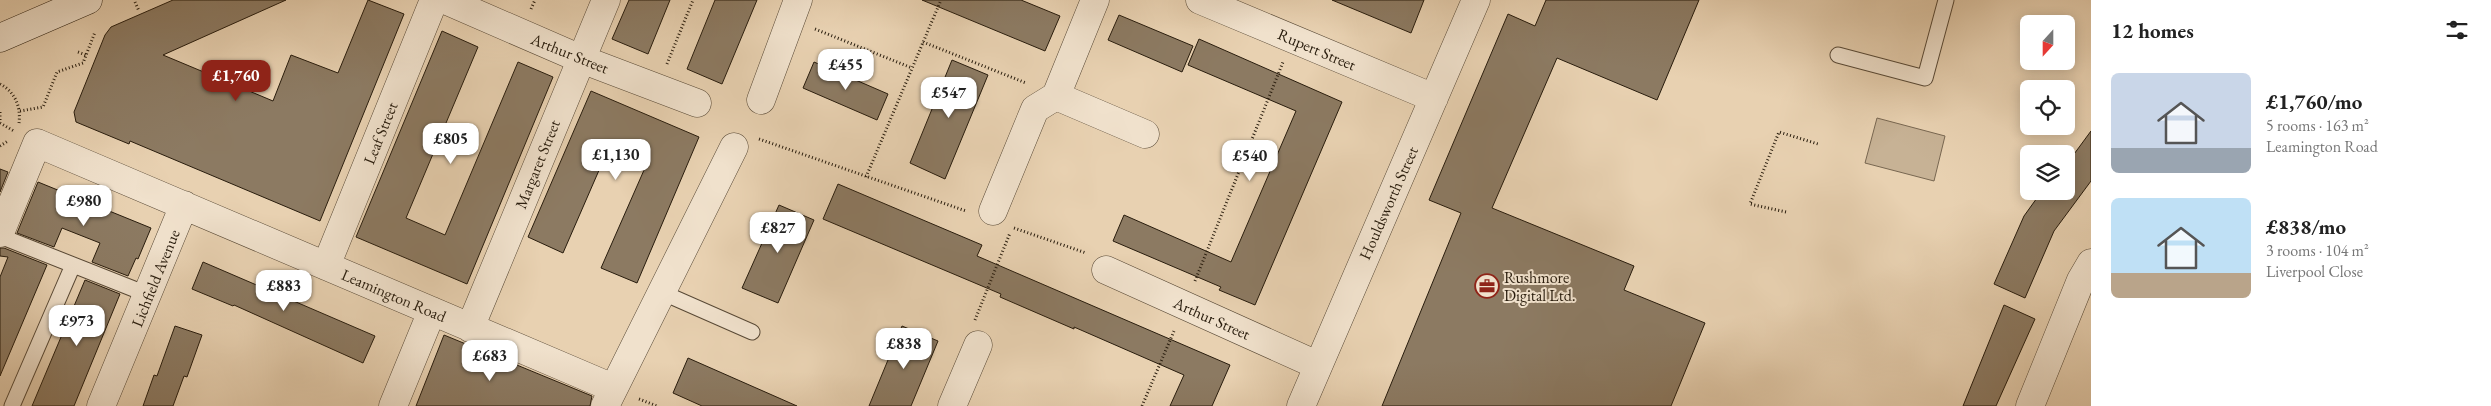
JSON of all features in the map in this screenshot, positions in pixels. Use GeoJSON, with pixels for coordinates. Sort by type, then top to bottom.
{"type":"FeatureCollection","features":[{"type":"Feature","properties":{"kind":"street"},"geometry":{"type":"LineString","coordinates":[[3,37],[88,0]]}},
{"type":"Feature","properties":{"kind":"street","name":"Leaf Street"},"geometry":{"type":"LineString","coordinates":[[326,266],[434,0]]}},
{"type":"Feature","properties":{"kind":"street","name":"Arthur Street"},"geometry":{"type":"LineString","coordinates":[[445,0],[581,59],[697,103]]}},
{"type":"Feature","properties":{"kind":"street","name":"Margaret Street"},"geometry":{"type":"LineString","coordinates":[[470,328],[606,0]]}},
{"type":"Feature","properties":{"kind":"street"},"geometry":{"type":"LineString","coordinates":[[982,212],[1035,108],[1056,96],[1095,0]]}},
{"type":"Feature","properties":{"kind":"street","name":"Houldsworth Street"},"geometry":{"type":"LineString","coordinates":[[1301,406],[1317,365],[1476,0]]}},
{"type":"Feature","properties":{"kind":"street","name":"Rupert Street"},"geometry":{"type":"LineString","coordinates":[[1213,3],[1292,39],[1434,98]]}},
{"type":"Feature","properties":{"kind":"street"},"geometry":{"type":"LineString","coordinates":[[761,100],[795,9]]}},
{"type":"Feature","properties":{"kind":"street"},"geometry":{"type":"LineString","coordinates":[[1056,96],[1145,134]]}},
{"type":"Feature","properties":{"kind":"street"},"geometry":{"type":"LineString","coordinates":[[0,235],[26,137]]}},
{"type":"Feature","properties":{"kind":"street","name":"Leamington Road"},"geometry":{"type":"LineString","coordinates":[[26,137],[432,311],[609,397]]}},
{"type":"Feature","properties":{"kind":"street"},"geometry":{"type":"LineString","coordinates":[[609,397],[661,292],[746,143]]}},
{"type":"Feature","properties":{"kind":"street","name":"Lichfield Avenue"},"geometry":{"type":"LineString","coordinates":[[101,406],[149,295],[184,205]]}},
{"type":"Feature","properties":{"kind":"street"},"geometry":{"type":"LineString","coordinates":[[2030,406],[2081,280],[2091,263]]}},
{"type":"Feature","properties":{"kind":"street","name":"Arthur Street"},"geometry":{"type":"LineString","coordinates":[[1106,270],[1317,365]]}},
{"type":"Feature","properties":{"kind":"street"},"geometry":{"type":"LineString","coordinates":[[392,406],[432,311]]}},
{"type":"Feature","properties":{"kind":"street"},"geometry":{"type":"LineString","coordinates":[[952,406],[978,345]]}},
{"type":"Feature","properties":{"kind":"lane"},"geometry":{"type":"LineString","coordinates":[[1838,55],[1926,78],[1946,0]]}},
{"type":"Feature","properties":{"kind":"lane"},"geometry":{"type":"LineString","coordinates":[[0,235],[149,295]]}},
{"type":"Feature","properties":{"kind":"lane"},"geometry":{"type":"LineString","coordinates":[[12,406],[73,265]]}},
{"type":"Feature","properties":{"kind":"lane"},"geometry":{"type":"LineString","coordinates":[[661,292],[752,332]]}},
{"type":"Feature","properties":{"kind":"path"},"geometry":{"type":"LineString","coordinates":[[657,88],[693,0]]}},
{"type":"Feature","properties":{"kind":"path"},"geometry":{"type":"LineString","coordinates":[[866,177],[941,0]]}},
{"type":"Feature","properties":{"kind":"path"},"geometry":{"type":"LineString","coordinates":[[135,2],[138,11]]}},
{"type":"Feature","properties":{"kind":"path"},"geometry":{"type":"LineString","coordinates":[[795,9],[912,68]]}},
{"type":"Feature","properties":{"kind":"path"},"geometry":{"type":"LineString","coordinates":[[20,110],[43,107],[57,72],[83,64],[95,32]]}},
{"type":"Feature","properties":{"kind":"path"},"geometry":{"type":"LineString","coordinates":[[1142,406],[1185,306],[1292,39]]}},
{"type":"Feature","properties":{"kind":"path"},"geometry":{"type":"LineString","coordinates":[[923,42],[1056,96]]}},
{"type":"Feature","properties":{"kind":"path"},"geometry":{"type":"LineString","coordinates":[[78,52],[86,55]]}},
{"type":"Feature","properties":{"kind":"path"},"geometry":{"type":"LineString","coordinates":[[0,84],[11,91],[20,110],[20,122],[26,137]]}},
{"type":"Feature","properties":{"kind":"path"},"geometry":{"type":"LineString","coordinates":[[0,112],[0,122],[9,128]]}},
{"type":"Feature","properties":{"kind":"path"},"geometry":{"type":"LineString","coordinates":[[1786,212],[1750,204],[1779,132],[1818,144]]}},
{"type":"Feature","properties":{"kind":"path"},"geometry":{"type":"LineString","coordinates":[[746,143],[982,212]]}},
{"type":"Feature","properties":{"kind":"path"},"geometry":{"type":"LineString","coordinates":[[978,345],[974,320],[1012,227],[1100,258],[1106,270]]}},
{"type":"Feature","properties":{"kind":"shaded area"},"geometry":{"type":"Polygon","coordinates":[[[1877,118],[1945,136],[1934,181],[1865,163],[1877,118]]]}},
{"type":"Feature","properties":{"kind":"building"},"geometry":{"type":"Polygon","coordinates":[[[173,0],[286,0],[163,55],[273,101],[291,55],[338,73],[368,0],[404,14],[320,221],[130,141],[129,144],[76,122],[74,112],[105,35],[111,27],[173,0]]]}},
{"type":"Feature","properties":{"kind":"building"},"geometry":{"type":"Polygon","coordinates":[[[629,0],[670,0],[648,54],[612,39],[629,0]]]}},
{"type":"Feature","properties":{"kind":"building"},"geometry":{"type":"Polygon","coordinates":[[[715,0],[757,0],[722,84],[687,69],[715,0]]]}},
{"type":"Feature","properties":{"kind":"building"},"geometry":{"type":"Polygon","coordinates":[[[922,0],[1021,0],[1060,16],[1045,51],[922,0]]]}},
{"type":"Feature","properties":{"kind":"building"},"geometry":{"type":"Polygon","coordinates":[[[1332,0],[1424,0],[1411,33],[1332,0]]]}},
{"type":"Feature","properties":{"kind":"building"},"geometry":{"type":"Polygon","coordinates":[[[1546,0],[1699,0],[1657,100],[1557,58],[1492,208],[1634,266],[1624,290],[1705,323],[1671,406],[1382,406],[1461,213],[1429,200],[1508,14],[1535,26],[1546,0]]]}},
{"type":"Feature","properties":{"kind":"building"},"geometry":{"type":"Polygon","coordinates":[[[1119,15],[1193,46],[1182,72],[1108,40],[1119,15]]]}},
{"type":"Feature","properties":{"kind":"building"},"geometry":{"type":"Polygon","coordinates":[[[442,31],[478,47],[406,218],[445,235],[518,62],[553,77],[467,284],[356,237],[442,31]]]}},
{"type":"Feature","properties":{"kind":"building"},"geometry":{"type":"Polygon","coordinates":[[[1199,39],[1342,102],[1255,305],[1219,290],[1221,287],[1113,241],[1124,215],[1231,262],[1296,111],[1188,65],[1199,39]]]}},
{"type":"Feature","properties":{"kind":"building"},"geometry":{"type":"Polygon","coordinates":[[[952,60],[988,75],[945,179],[910,163],[952,60]]]}},
{"type":"Feature","properties":{"kind":"building"},"geometry":{"type":"Polygon","coordinates":[[[814,62],[888,94],[877,120],[803,88],[814,62]]]}},
{"type":"Feature","properties":{"kind":"building"},"geometry":{"type":"Polygon","coordinates":[[[591,91],[699,137],[637,283],[601,268],[648,161],[610,145],[563,253],[528,237],[591,91]]]}},
{"type":"Feature","properties":{"kind":"building"},"geometry":{"type":"Polygon","coordinates":[[[2091,131],[2091,181],[2054,231],[2025,298],[1994,284],[2024,216],[2036,200],[2075,200],[2075,153],[2091,131]]]}},
{"type":"Feature","properties":{"kind":"building"},"geometry":{"type":"Polygon","coordinates":[[[0,169],[8,172],[0,192],[0,169]]]}},
{"type":"Feature","properties":{"kind":"building"},"geometry":{"type":"Polygon","coordinates":[[[38,182],[151,228],[138,259],[136,258],[128,276],[92,262],[100,243],[62,228],[54,247],[17,233],[38,182]]]}},
{"type":"Feature","properties":{"kind":"building"},"geometry":{"type":"Polygon","coordinates":[[[838,184],[982,245],[977,256],[1230,365],[1212,406],[1170,406],[1184,375],[1000,297],[1001,294],[823,219],[838,184]]]}},
{"type":"Feature","properties":{"kind":"building"},"geometry":{"type":"Polygon","coordinates":[[[779,205],[814,220],[778,303],[742,288],[779,205]]]}},
{"type":"Feature","properties":{"kind":"building"},"geometry":{"type":"Polygon","coordinates":[[[0,248],[47,265],[0,376],[0,277],[8,257],[0,256],[0,248]]]}},
{"type":"Feature","properties":{"kind":"building"},"geometry":{"type":"Polygon","coordinates":[[[203,262],[375,336],[363,363],[234,305],[192,289],[203,262]]]}},
{"type":"Feature","properties":{"kind":"building"},"geometry":{"type":"Polygon","coordinates":[[[85,280],[120,294],[74,406],[32,406],[85,280]]]}},
{"type":"Feature","properties":{"kind":"building"},"geometry":{"type":"Polygon","coordinates":[[[2004,305],[2035,319],[1996,406],[1963,406],[2004,305]]]}},
{"type":"Feature","properties":{"kind":"building"},"geometry":{"type":"Polygon","coordinates":[[[175,326],[202,335],[187,377],[184,376],[173,406],[143,406],[154,375],[157,376],[175,326]]]}},
{"type":"Feature","properties":{"kind":"building"},"geometry":{"type":"Polygon","coordinates":[[[902,326],[938,341],[911,406],[869,406],[902,326]]]}},
{"type":"Feature","properties":{"kind":"building"},"geometry":{"type":"Polygon","coordinates":[[[444,335],[592,396],[590,406],[416,406],[444,335]]]}},
{"type":"Feature","properties":{"kind":"building"},"geometry":{"type":"Polygon","coordinates":[[[688,358],[797,406],[702,406],[673,393],[688,358]]]}},
{"type":"Feature","properties":{"kind":"place","name":"Rushmore Digital Ltd."},"geometry":{"type":"Point","coordinates":[1487,286]}}]}
